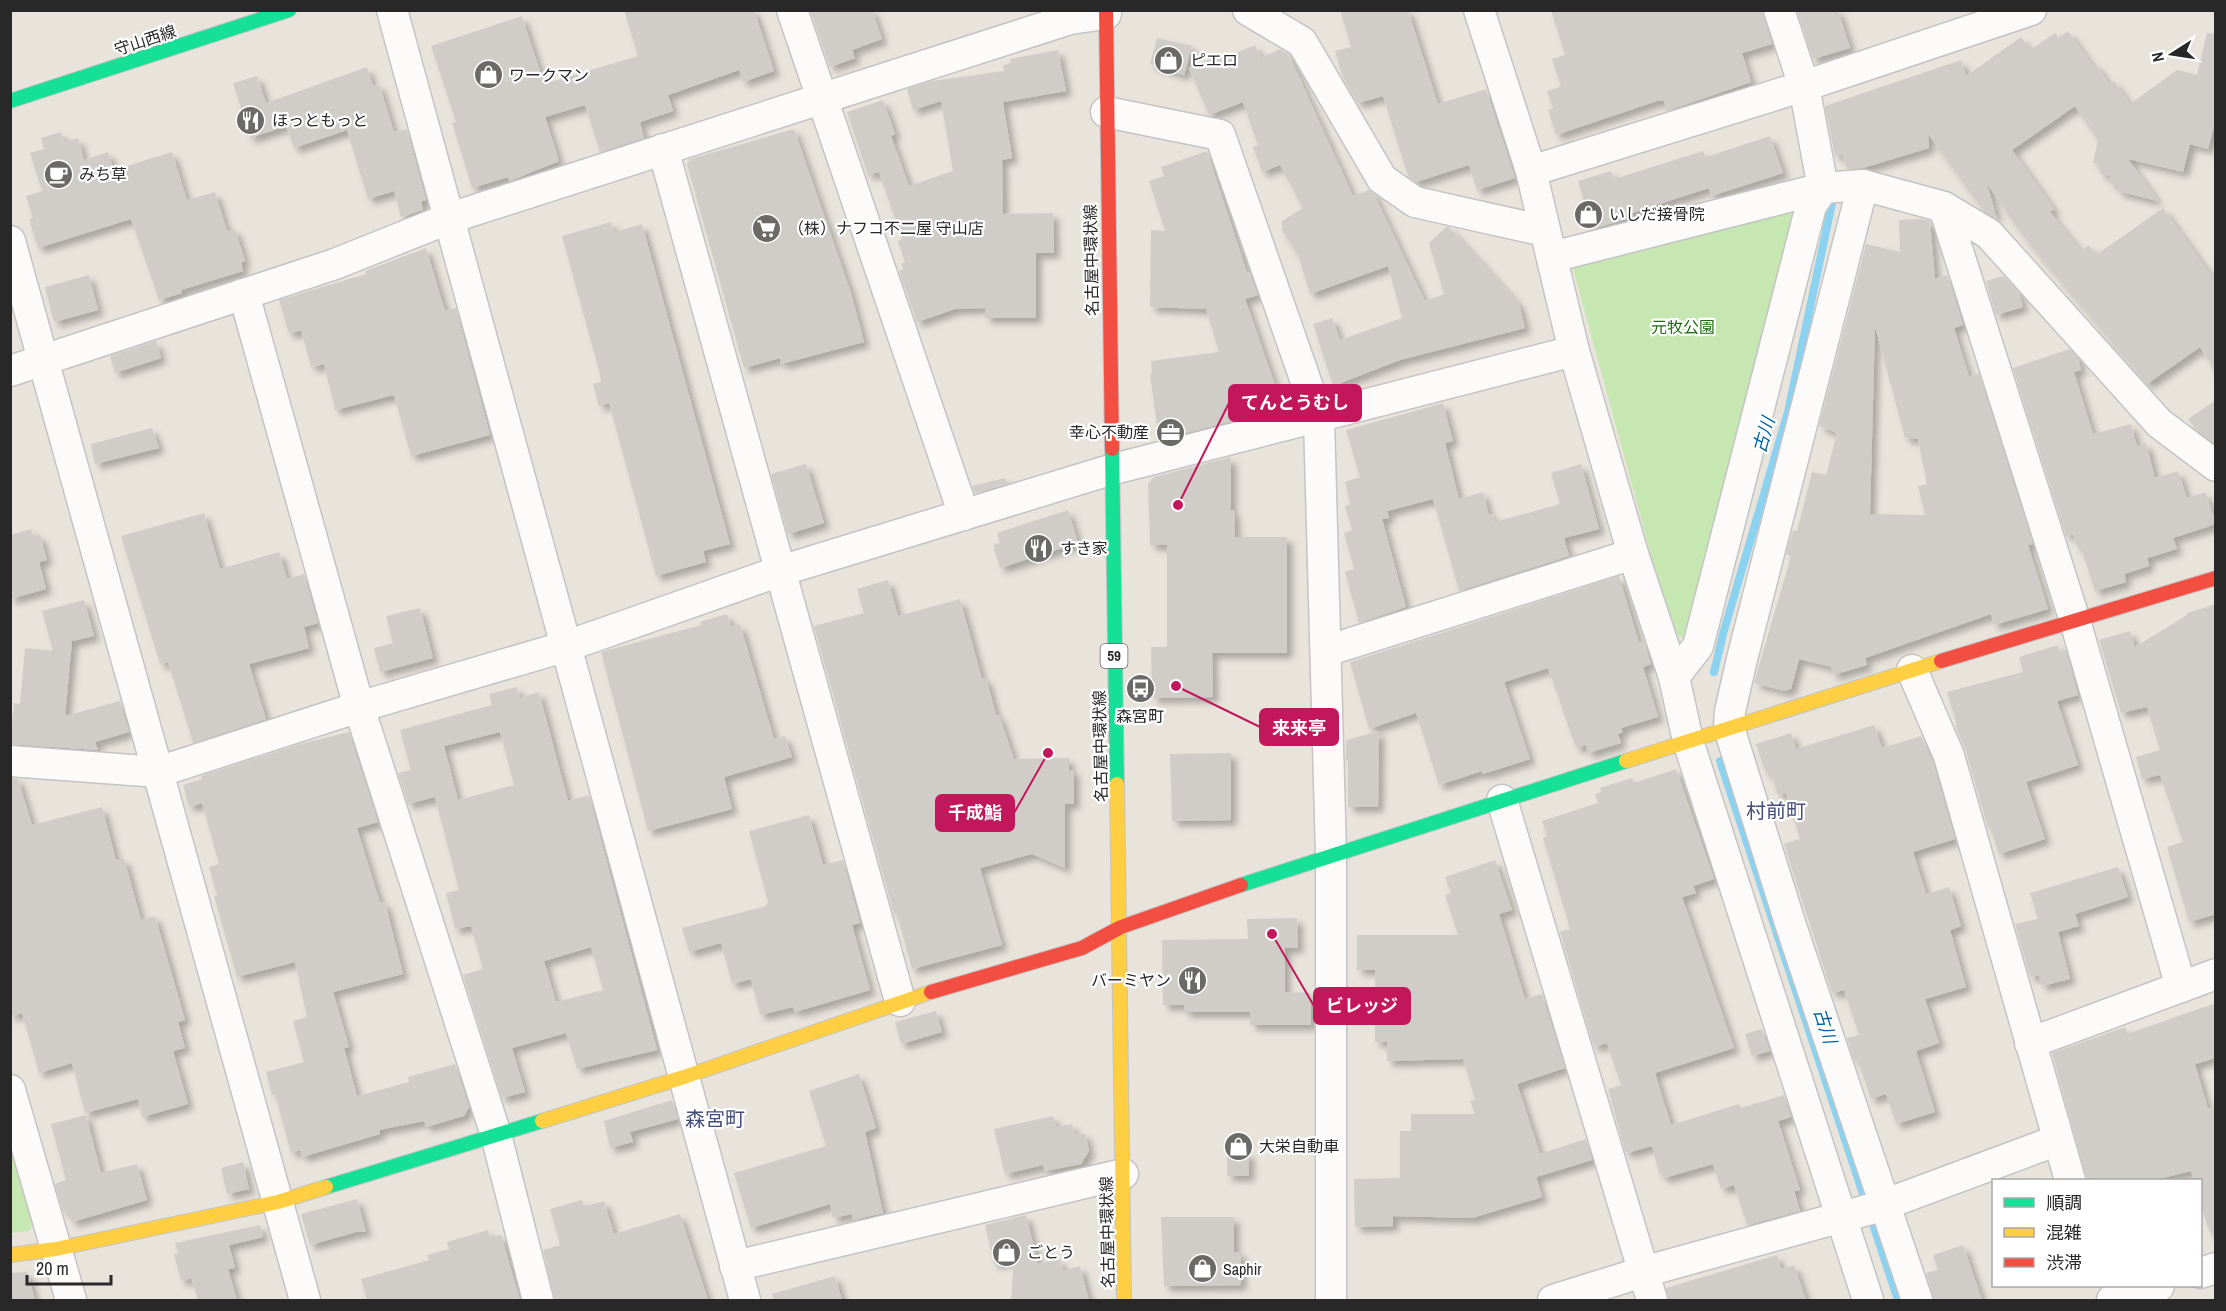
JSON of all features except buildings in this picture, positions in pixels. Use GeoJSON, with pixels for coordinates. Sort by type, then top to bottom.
{"type":"FeatureCollection","features":[{"type":"Feature","properties":{"kind":"street","name":"守山西線"},"geometry":{"type":"LineString","coordinates":[[10,101],[289,10]]}},
{"type":"Feature","properties":{"kind":"street"},"geometry":{"type":"LineString","coordinates":[[392,10],[745,1300]]}},
{"type":"Feature","properties":{"kind":"street"},"geometry":{"type":"LineString","coordinates":[[792,10],[964,515]]}},
{"type":"Feature","properties":{"kind":"street"},"geometry":{"type":"LineString","coordinates":[[1248,10],[1302,42],[1382,179],[1415,202],[1548,244],[1823,188],[1863,185],[1944,207],[1989,234],[2159,423],[2216,466]]}},
{"type":"Feature","properties":{"kind":"street"},"geometry":{"type":"LineString","coordinates":[[1479,10],[1531,171],[1574,351],[1633,554],[1674,677],[1688,741],[1845,1217],[1868,1300]]}},
{"type":"Feature","properties":{"kind":"street"},"geometry":{"type":"LineString","coordinates":[[1674,677],[1698,646],[1811,206],[1823,188],[1804,86],[1779,10]]}},
{"type":"Feature","properties":{"kind":"street"},"geometry":{"type":"LineString","coordinates":[[1531,171],[1804,86],[2031,10]]}},
{"type":"Feature","properties":{"kind":"street"},"geometry":{"type":"LineString","coordinates":[[10,370],[335,264],[450,218],[1070,19],[1106,12]]}},
{"type":"Feature","properties":{"kind":"street","name":"名古屋中環状線"},"geometry":{"type":"LineString","coordinates":[[1106,12],[1110,470],[1121,927],[1124,1300]]}},
{"type":"Feature","properties":{"kind":"street"},"geometry":{"type":"LineString","coordinates":[[1106,112],[1220,135],[1319,418],[1331,854],[1331,1300]]}},
{"type":"Feature","properties":{"kind":"street"},"geometry":{"type":"LineString","coordinates":[[663,149],[900,1001]]}},
{"type":"Feature","properties":{"kind":"street"},"geometry":{"type":"LineString","coordinates":[[1863,185],[1742,658],[1730,711],[1729,728],[1881,1206],[1917,1300]]}},
{"type":"Feature","properties":{"kind":"street"},"geometry":{"type":"LineString","coordinates":[[1944,207],[2075,621],[2181,987]]}},
{"type":"Feature","properties":{"kind":"street"},"geometry":{"type":"LineString","coordinates":[[10,241],[305,1300]]}},
{"type":"Feature","properties":{"kind":"street"},"geometry":{"type":"LineString","coordinates":[[244,294],[359,707],[496,1135],[538,1300]]}},
{"type":"Feature","properties":{"kind":"street"},"geometry":{"type":"LineString","coordinates":[[10,761],[158,772],[359,707],[567,646],[780,571],[1110,470],[1574,351]]}},
{"type":"Feature","properties":{"kind":"street"},"geometry":{"type":"LineString","coordinates":[[1326,651],[1633,554]]}},
{"type":"Feature","properties":{"kind":"street"},"geometry":{"type":"LineString","coordinates":[[10,1255],[56,1249],[278,1202],[684,1077],[900,1001],[1082,948],[1121,927],[1331,854],[1912,670],[2216,578]]}},
{"type":"Feature","properties":{"kind":"street"},"geometry":{"type":"LineString","coordinates":[[1912,670],[1949,756],[2070,1179]]}},
{"type":"Feature","properties":{"kind":"street"},"geometry":{"type":"LineString","coordinates":[[1502,800],[1652,1300]]}},
{"type":"Feature","properties":{"kind":"street"},"geometry":{"type":"LineString","coordinates":[[2030,1043],[2216,974]]}},
{"type":"Feature","properties":{"kind":"street"},"geometry":{"type":"LineString","coordinates":[[10,1090],[70,1300]]}},
{"type":"Feature","properties":{"kind":"street"},"geometry":{"type":"LineString","coordinates":[[1553,1300],[1643,1272],[1881,1206],[2058,1140]]}},
{"type":"Feature","properties":{"kind":"street"},"geometry":{"type":"LineString","coordinates":[[735,1266],[1123,1174]]}},
{"type":"Feature","properties":{"kind":"street"},"geometry":{"type":"LineString","coordinates":[[2110,1300],[2156,1287]]}},
{"type":"Feature","properties":{"kind":"green space","name":"元牧公園"},"geometry":{"type":"Polygon","coordinates":[[[1800,204],[1695,628],[1683,638],[1672,632],[1571,261],[1800,204]]]}},
{"type":"Feature","properties":{"kind":"green space"},"geometry":{"type":"Polygon","coordinates":[[[10,1135],[35,1221],[29,1231],[11,1233],[10,1135]]]}},
{"type":"Feature","properties":{"kind":"waterway","name":"古川"},"geometry":{"type":"LineString","coordinates":[[1714,672],[1788,412],[1832,203]]}},
{"type":"Feature","properties":{"kind":"waterway","name":"古川"},"geometry":{"type":"LineString","coordinates":[[1720,761],[1898,1300]]}},
{"type":"Feature","properties":{"kind":"traffic: fast"},"geometry":{"type":"LineString","coordinates":[[10,101],[289,10]]}},
{"type":"Feature","properties":{"kind":"traffic: fast"},"geometry":{"type":"LineString","coordinates":[[1112,449],[1117,784]]}},
{"type":"Feature","properties":{"kind":"traffic: fast"},"geometry":{"type":"LineString","coordinates":[[1241,885],[1626,761]]}},
{"type":"Feature","properties":{"kind":"traffic: fast"},"geometry":{"type":"LineString","coordinates":[[326,1187],[542,1121]]}},
{"type":"Feature","properties":{"kind":"traffic: slow"},"geometry":{"type":"LineString","coordinates":[[1626,761],[1941,661]]}},
{"type":"Feature","properties":{"kind":"traffic: slow"},"geometry":{"type":"LineString","coordinates":[[1117,784],[1124,1300]]}},
{"type":"Feature","properties":{"kind":"traffic: slow"},"geometry":{"type":"LineString","coordinates":[[542,1121],[684,1077],[931,992]]}},
{"type":"Feature","properties":{"kind":"traffic: slow"},"geometry":{"type":"LineString","coordinates":[[10,1255],[56,1249],[278,1202],[326,1187]]}},
{"type":"Feature","properties":{"kind":"traffic: jam"},"geometry":{"type":"LineString","coordinates":[[1106,10],[1112,449]]}},
{"type":"Feature","properties":{"kind":"traffic: jam"},"geometry":{"type":"LineString","coordinates":[[1941,661],[2216,578]]}},
{"type":"Feature","properties":{"kind":"traffic: jam"},"geometry":{"type":"LineString","coordinates":[[931,992],[1082,948],[1121,927],[1241,885]]}},
{"type":"Feature","properties":{"kind":"place","name":"ピエロ"},"geometry":{"type":"Point","coordinates":[1169,60]}},
{"type":"Feature","properties":{"kind":"place","name":"ワークマン"},"geometry":{"type":"Point","coordinates":[488,75]}},
{"type":"Feature","properties":{"kind":"place","name":"ほっともっと"},"geometry":{"type":"Point","coordinates":[251,120]}},
{"type":"Feature","properties":{"kind":"place","name":"みち草"},"geometry":{"type":"Point","coordinates":[58,174]}},
{"type":"Feature","properties":{"kind":"place","name":"いしだ接骨院"},"geometry":{"type":"Point","coordinates":[1588,214]}},
{"type":"Feature","properties":{"kind":"place","name":"（株）ナフコ不二屋 守山店"},"geometry":{"type":"Point","coordinates":[767,228]}},
{"type":"Feature","properties":{"kind":"place","name":"幸心不動産"},"geometry":{"type":"Point","coordinates":[1170,432]}},
{"type":"Feature","properties":{"kind":"place","name":"てんとうむし"},"geometry":{"type":"Point","coordinates":[1178,505]}},
{"type":"Feature","properties":{"kind":"place","name":"すき家"},"geometry":{"type":"Point","coordinates":[1039,548]}},
{"type":"Feature","properties":{"kind":"place","name":"来来亭"},"geometry":{"type":"Point","coordinates":[1176,686]}},
{"type":"Feature","properties":{"kind":"place","name":"森宮町"},"geometry":{"type":"Point","coordinates":[1140,688]}},
{"type":"Feature","properties":{"kind":"place","name":"千成鮨"},"geometry":{"type":"Point","coordinates":[1048,753]}},
{"type":"Feature","properties":{"kind":"place","name":"ビレッジ"},"geometry":{"type":"Point","coordinates":[1272,934]}},
{"type":"Feature","properties":{"kind":"place","name":"バーミヤン"},"geometry":{"type":"Point","coordinates":[1192,980]}},
{"type":"Feature","properties":{"kind":"place","name":"大栄自動車"},"geometry":{"type":"Point","coordinates":[1238,1146]}},
{"type":"Feature","properties":{"kind":"place","name":"ごとう"},"geometry":{"type":"Point","coordinates":[1006,1252]}},
{"type":"Feature","properties":{"kind":"place","name":"Saphir"},"geometry":{"type":"Point","coordinates":[1202,1269]}},
{"type":"Feature","properties":{"kind":"district","name":"村前町"},"geometry":{"type":"Point","coordinates":[1776,811]}},
{"type":"Feature","properties":{"kind":"district","name":"森宮町"},"geometry":{"type":"Point","coordinates":[715,1119]}}]}
